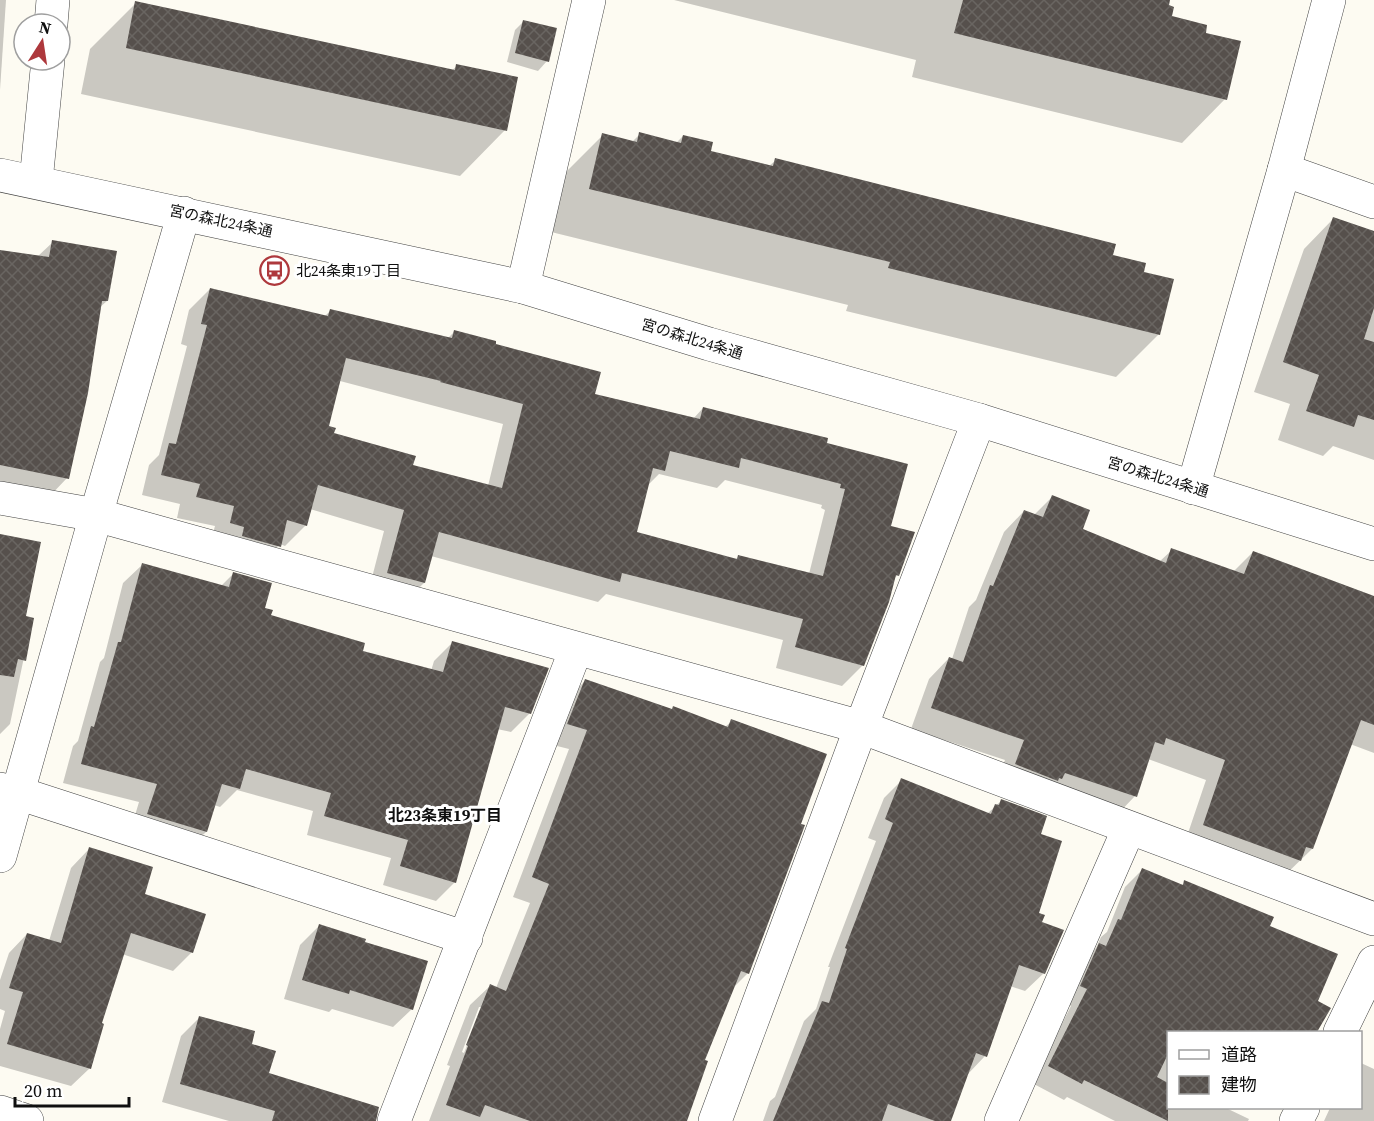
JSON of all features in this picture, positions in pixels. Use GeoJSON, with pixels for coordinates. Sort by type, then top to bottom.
{"type":"FeatureCollection","features":[{"type":"Feature","properties":{"kind":"street"},"geometry":{"type":"LineString","coordinates":[[523,287],[589,0]]}},
{"type":"Feature","properties":{"kind":"street"},"geometry":{"type":"LineString","coordinates":[[1193,488],[1284,170],[1329,0]]}},
{"type":"Feature","properties":{"kind":"street"},"geometry":{"type":"LineString","coordinates":[[36,181],[47,72]]}},
{"type":"Feature","properties":{"kind":"street"},"geometry":{"type":"LineString","coordinates":[[1284,170],[1374,202]]}},
{"type":"Feature","properties":{"kind":"street","name":"宮の森北24条通"},"geometry":{"type":"LineString","coordinates":[[0,174],[523,287],[709,344],[980,420],[1374,544]]}},
{"type":"Feature","properties":{"kind":"street"},"geometry":{"type":"LineString","coordinates":[[0,856],[9,791],[96,514],[184,213]]}},
{"type":"Feature","properties":{"kind":"street"},"geometry":{"type":"LineString","coordinates":[[715,1121],[861,727],[980,420]]}},
{"type":"Feature","properties":{"kind":"street"},"geometry":{"type":"LineString","coordinates":[[0,498],[96,514],[576,650],[861,727],[1374,919]]}},
{"type":"Feature","properties":{"kind":"street"},"geometry":{"type":"LineString","coordinates":[[394,1121],[576,650]]}},
{"type":"Feature","properties":{"kind":"street"},"geometry":{"type":"LineString","coordinates":[[9,791],[466,938]]}},
{"type":"Feature","properties":{"kind":"street"},"geometry":{"type":"LineString","coordinates":[[1001,1121],[1129,828]]}},
{"type":"Feature","properties":{"kind":"street"},"geometry":{"type":"LineString","coordinates":[[1340,1031],[1374,962]]}},
{"type":"Feature","properties":{"kind":"street"},"geometry":{"type":"LineString","coordinates":[[0,1112],[27,1121]]}},
{"type":"Feature","properties":{"kind":"building"},"geometry":{"type":"Polygon","coordinates":[[[963,0],[1170,0],[1169,5],[1174,7],[1172,16],[1207,25],[1206,33],[1241,41],[1227,100],[954,33],[963,0]]]}},
{"type":"Feature","properties":{"kind":"building"},"geometry":{"type":"Polygon","coordinates":[[[135,1],[455,70],[456,64],[518,77],[507,131],[126,48],[135,1]]]}},
{"type":"Feature","properties":{"kind":"building"},"geometry":{"type":"Polygon","coordinates":[[[523,20],[557,28],[549,62],[515,53],[523,20]]]}},
{"type":"Feature","properties":{"kind":"building"},"geometry":{"type":"Polygon","coordinates":[[[639,132],[681,143],[683,135],[713,142],[711,151],[773,166],[775,158],[1116,244],[1113,255],[1146,263],[1144,272],[1174,279],[1160,335],[888,268],[890,262],[589,189],[602,133],[637,142],[639,132]]]}},
{"type":"Feature","properties":{"kind":"building"},"geometry":{"type":"Polygon","coordinates":[[[1333,217],[1374,231],[1374,308],[1364,339],[1374,342],[1374,420],[1358,415],[1354,427],[1306,411],[1319,375],[1283,362],[1333,217]]]}},
{"type":"Feature","properties":{"kind":"building"},"geometry":{"type":"Polygon","coordinates":[[[52,240],[117,251],[108,301],[102,301],[88,393],[69,479],[0,465],[0,250],[49,257],[52,240]]]}},
{"type":"Feature","properties":{"kind":"building"},"geometry":{"type":"Polygon","coordinates":[[[210,288],[328,316],[330,309],[452,338],[454,330],[496,341],[496,344],[601,372],[595,394],[700,419],[703,407],[828,438],[827,443],[908,464],[891,526],[915,532],[899,576],[896,575],[889,602],[864,666],[795,647],[803,619],[622,573],[620,582],[439,532],[425,583],[387,573],[404,510],[318,485],[307,526],[287,520],[281,547],[242,536],[244,527],[230,523],[234,506],[196,497],[200,484],[161,475],[169,443],[176,444],[207,325],[201,324],[210,288]],[[346,358],[329,426],[336,428],[334,433],[416,456],[413,465],[502,488],[523,404],[346,358]],[[670,451],[665,471],[653,468],[637,532],[737,559],[738,555],[823,576],[845,489],[840,488],[841,484],[741,458],[739,468],[670,451]]]}},
{"type":"Feature","properties":{"kind":"building"},"geometry":{"type":"Polygon","coordinates":[[[1052,495],[1090,510],[1083,529],[1166,563],[1171,548],[1244,574],[1253,551],[1374,596],[1374,725],[1361,720],[1313,849],[1306,847],[1301,861],[1203,825],[1225,760],[1166,738],[1164,745],[1155,742],[1137,797],[1065,773],[1058,781],[1015,764],[1024,740],[931,708],[949,657],[963,662],[990,585],[993,586],[1024,510],[1043,517],[1052,495]]]}},
{"type":"Feature","properties":{"kind":"building"},"geometry":{"type":"Polygon","coordinates":[[[0,534],[41,542],[26,616],[34,618],[26,661],[18,659],[14,677],[0,675],[0,534]]]}},
{"type":"Feature","properties":{"kind":"building"},"geometry":{"type":"Polygon","coordinates":[[[142,563],[229,587],[233,572],[272,583],[265,608],[273,610],[271,615],[365,643],[363,651],[443,672],[452,641],[549,668],[531,714],[505,707],[456,883],[400,866],[408,840],[324,816],[331,793],[246,769],[240,789],[222,784],[207,832],[147,814],[157,784],[81,764],[118,642],[121,642],[142,563]]]}},
{"type":"Feature","properties":{"kind":"building"},"geometry":{"type":"Polygon","coordinates":[[[585,679],[672,709],[673,706],[728,727],[731,719],[827,754],[801,824],[805,825],[749,974],[741,971],[705,1060],[708,1061],[687,1121],[530,1121],[485,1105],[480,1117],[446,1105],[490,984],[506,991],[549,884],[532,877],[587,730],[567,724],[585,679]]]}},
{"type":"Feature","properties":{"kind":"building"},"geometry":{"type":"Polygon","coordinates":[[[901,778],[991,814],[995,804],[999,805],[1001,799],[1047,816],[1041,834],[1062,841],[1039,913],[1045,915],[1042,922],[1064,930],[1045,974],[1019,965],[987,1057],[976,1053],[951,1121],[935,1121],[888,1104],[882,1121],[773,1121],[822,1001],[829,1003],[847,949],[845,948],[893,823],[885,819],[901,778]]]}},
{"type":"Feature","properties":{"kind":"building"},"geometry":{"type":"Polygon","coordinates":[[[89,847],[153,867],[145,894],[206,914],[193,953],[131,933],[102,1023],[104,1024],[91,1069],[7,1044],[23,992],[9,988],[27,933],[61,943],[89,847]]]}},
{"type":"Feature","properties":{"kind":"building"},"geometry":{"type":"Polygon","coordinates":[[[1142,868],[1183,885],[1184,880],[1274,917],[1270,926],[1338,954],[1318,1001],[1331,1008],[1318,1031],[1167,1031],[1167,1056],[1157,1077],[1167,1082],[1168,1121],[1084,1080],[1082,1084],[1048,1066],[1087,989],[1080,986],[1099,943],[1106,946],[1118,919],[1121,920],[1142,868]]]}},
{"type":"Feature","properties":{"kind":"building"},"geometry":{"type":"Polygon","coordinates":[[[319,924],[366,939],[365,942],[428,961],[413,1010],[350,990],[349,994],[302,980],[319,924]]]}},
{"type":"Feature","properties":{"kind":"building"},"geometry":{"type":"Polygon","coordinates":[[[199,1016],[255,1031],[252,1044],[276,1051],[269,1073],[379,1107],[376,1121],[272,1121],[275,1111],[180,1084],[199,1016]]]}},
{"type":"Feature","properties":{"kind":"place","name":"北24条東19丁目"},"geometry":{"type":"Point","coordinates":[275,271]}},
{"type":"Feature","properties":{"kind":"district","name":"北23条東19丁目"},"geometry":{"type":"Point","coordinates":[445,815]}}]}
